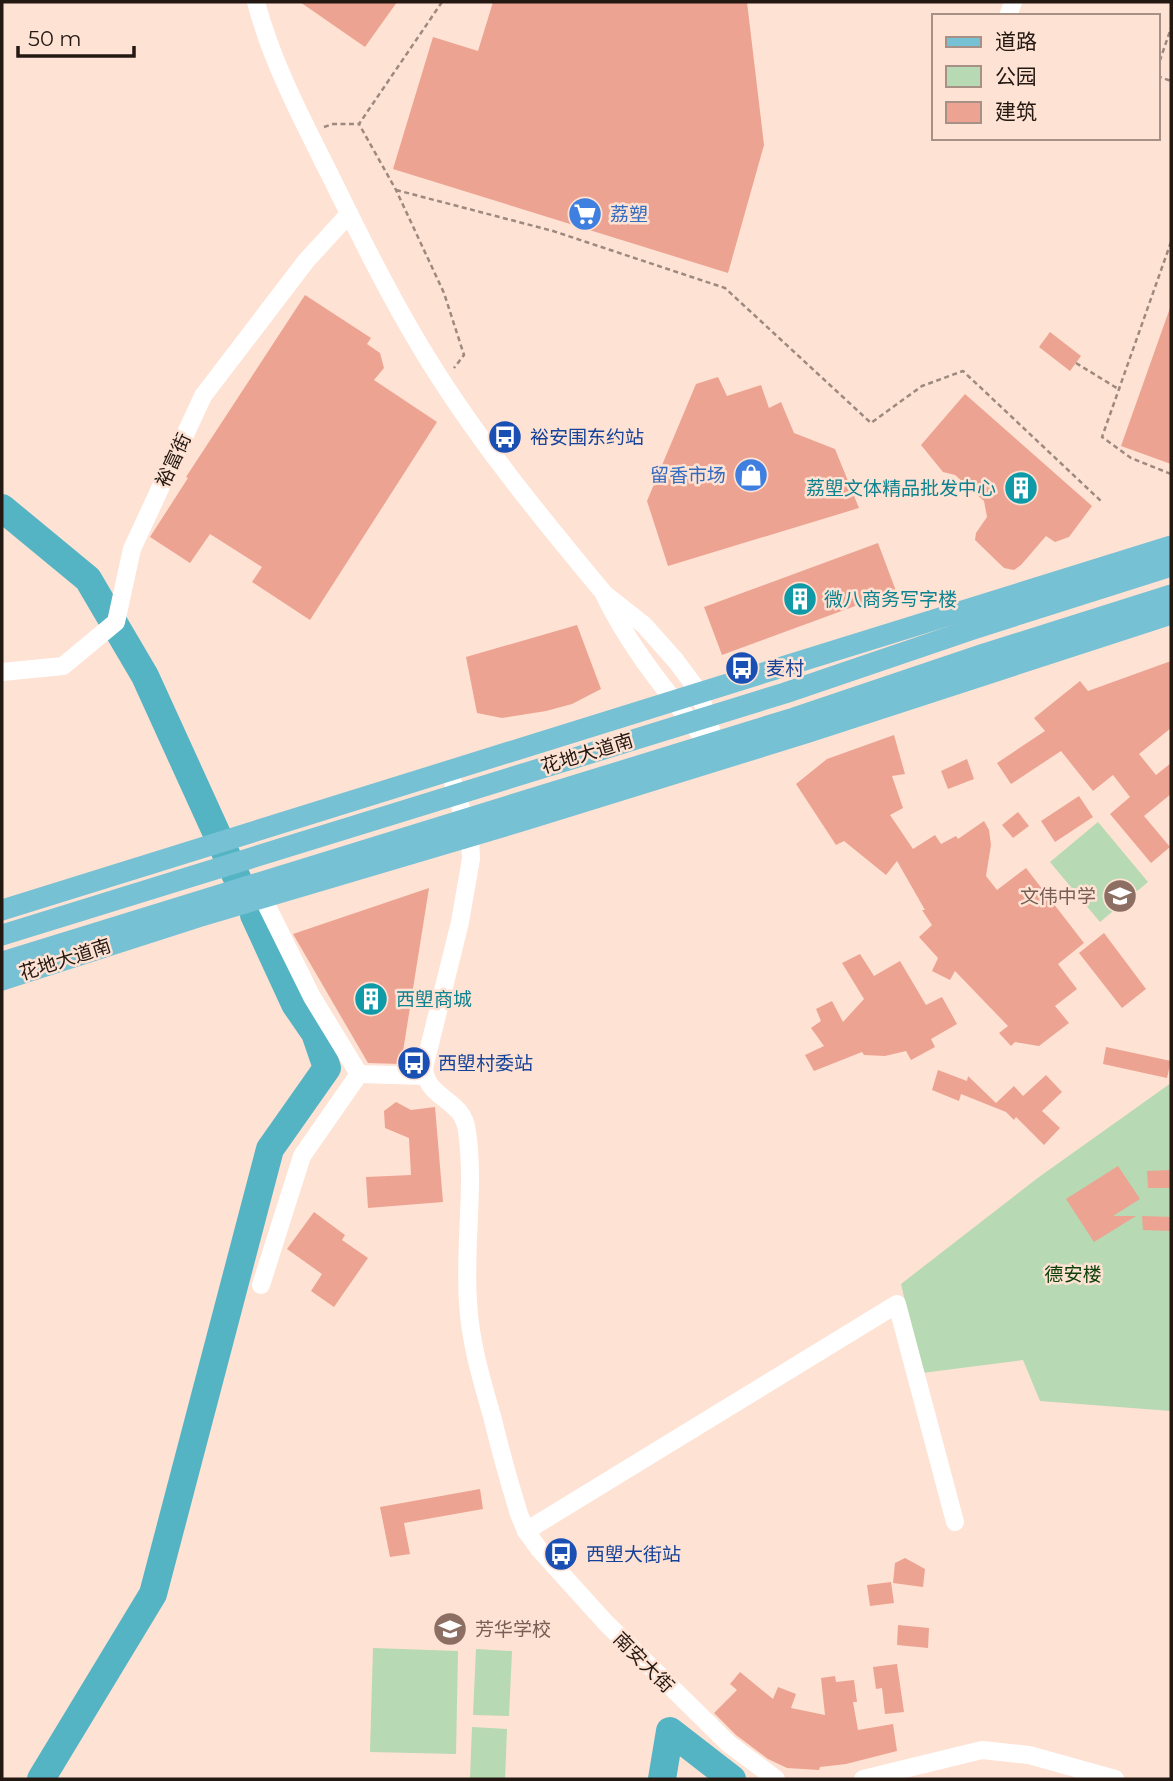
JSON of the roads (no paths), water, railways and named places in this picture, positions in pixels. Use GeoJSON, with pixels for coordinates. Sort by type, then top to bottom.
{"type":"FeatureCollection","features":[{"type":"Feature","properties":{"kind":"main road","name":"花地大道南"},"geometry":{"type":"LineString","coordinates":[[2,910],[1171,546]]}},
{"type":"Feature","properties":{"kind":"main road","name":"花地大道南"},"geometry":{"type":"LineString","coordinates":[[2,935],[785,693],[1171,566]]}},
{"type":"Feature","properties":{"kind":"main road","name":"花地大道南"},"geometry":{"type":"LineString","coordinates":[[2,962],[780,722],[1171,595]]}},
{"type":"Feature","properties":{"kind":"main road","name":"花地大道南"},"geometry":{"type":"LineString","coordinates":[[2,980],[721,760],[1171,614]]}},
{"type":"Feature","properties":{"kind":"street"},"geometry":{"type":"LineString","coordinates":[[256,2],[272,49],[309,133],[401,314],[443,381],[555,534],[603,592],[651,633],[699,692],[721,760]]}},
{"type":"Feature","properties":{"kind":"street","name":"裕富街"},"geometry":{"type":"LineString","coordinates":[[2,672],[63,666],[116,622],[132,549],[203,396],[306,261],[349,214]]}},
{"type":"Feature","properties":{"kind":"street"},"geometry":{"type":"LineString","coordinates":[[603,592],[624,633],[721,760]]}},
{"type":"Feature","properties":{"kind":"street"},"geometry":{"type":"LineString","coordinates":[[359,1074],[425,1076],[424,1068],[468,883],[471,859],[470,836],[449,770]]}},
{"type":"Feature","properties":{"kind":"street"},"geometry":{"type":"LineString","coordinates":[[263,898],[312,997],[359,1074]]}},
{"type":"Feature","properties":{"kind":"street"},"geometry":{"type":"LineString","coordinates":[[261,1285],[302,1156],[359,1074]]}},
{"type":"Feature","properties":{"kind":"street","name":"南安大街"},"geometry":{"type":"LineString","coordinates":[[425,1076],[432,1089],[457,1107],[465,1121],[470,1165],[470,1325],[475,1356],[513,1494],[526,1531],[558,1571],[668,1687],[729,1744],[776,1779]]}},
{"type":"Feature","properties":{"kind":"street"},"geometry":{"type":"LineString","coordinates":[[526,1531],[897,1304],[955,1522]]}},
{"type":"Feature","properties":{"kind":"street"},"geometry":{"type":"LineString","coordinates":[[863,1779],[982,1750],[1029,1755],[1115,1779]]}},
{"type":"Feature","properties":{"kind":"waterway"},"geometry":{"type":"LineString","coordinates":[[2,508],[88,579],[145,676],[242,889]]}},
{"type":"Feature","properties":{"kind":"waterway"},"geometry":{"type":"LineString","coordinates":[[41,1779],[153,1594],[270,1149],[327,1068],[315,1033],[295,1004],[254,915]]}},
{"type":"Feature","properties":{"kind":"waterway"},"geometry":{"type":"LineString","coordinates":[[662,1779],[670,1731],[732,1779]]}},
{"type":"Feature","properties":{"kind":"place","name":"荔塑"},"geometry":{"type":"Point","coordinates":[585,214]}},
{"type":"Feature","properties":{"kind":"place","name":"裕安围东约站"},"geometry":{"type":"Point","coordinates":[505,437]}},
{"type":"Feature","properties":{"kind":"place","name":"留香市场"},"geometry":{"type":"Point","coordinates":[751,475]}},
{"type":"Feature","properties":{"kind":"place","name":"荔塱文体精品批发中心"},"geometry":{"type":"Point","coordinates":[1021,488]}},
{"type":"Feature","properties":{"kind":"place","name":"微八商务写字楼"},"geometry":{"type":"Point","coordinates":[800,599]}},
{"type":"Feature","properties":{"kind":"place","name":"麦村"},"geometry":{"type":"Point","coordinates":[742,668]}},
{"type":"Feature","properties":{"kind":"place","name":"文伟中学"},"geometry":{"type":"Point","coordinates":[1120,896]}},
{"type":"Feature","properties":{"kind":"place","name":"西塱商城"},"geometry":{"type":"Point","coordinates":[371,999]}},
{"type":"Feature","properties":{"kind":"place","name":"西塱村委站"},"geometry":{"type":"Point","coordinates":[414,1063]}},
{"type":"Feature","properties":{"kind":"place","name":"西塱大街站"},"geometry":{"type":"Point","coordinates":[561,1554]}},
{"type":"Feature","properties":{"kind":"place","name":"芳华学校"},"geometry":{"type":"Point","coordinates":[450,1629]}},
{"type":"Feature","properties":{"kind":"park label","name":"德安楼"},"geometry":{"type":"Point","coordinates":[1073,1274]}}]}
